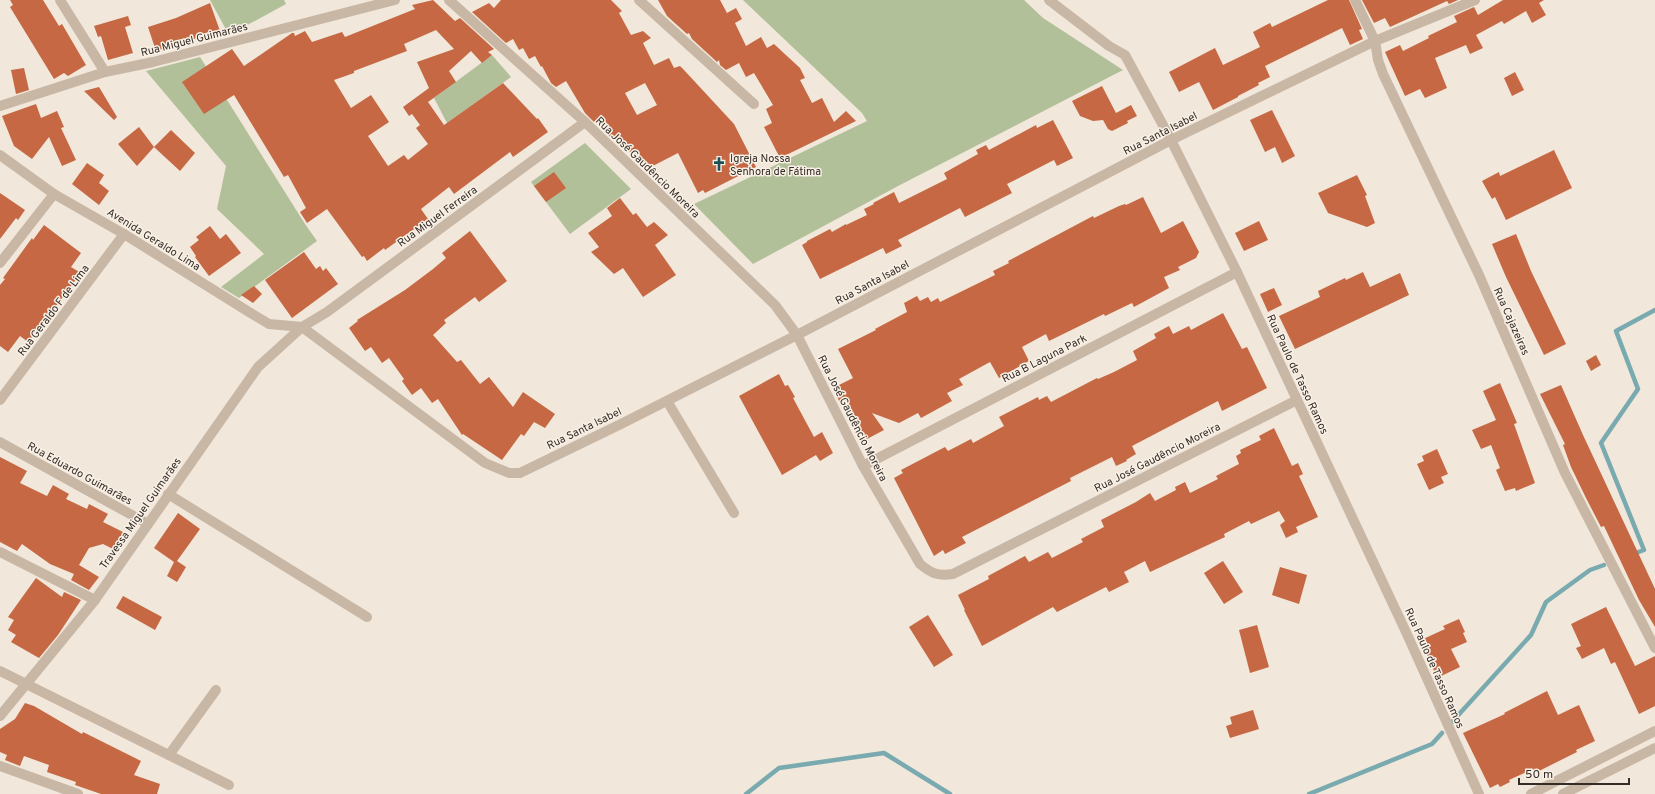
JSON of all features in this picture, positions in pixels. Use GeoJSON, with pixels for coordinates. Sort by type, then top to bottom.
{"type":"FeatureCollection","features":[{"type":"Feature","properties":{"kind":"street"},"geometry":{"type":"LineString","coordinates":[[60,0],[105,72]]}},
{"type":"Feature","properties":{"kind":"street","name":"Rua Miguel Guimarães"},"geometry":{"type":"LineString","coordinates":[[0,106],[105,72],[153,62],[395,0]]}},
{"type":"Feature","properties":{"kind":"street","name":"Rua José Gaudêncio Moreira"},"geometry":{"type":"LineString","coordinates":[[449,0],[585,122],[775,305],[797,335],[863,466],[920,564],[930,571],[941,576],[960,570],[1297,400]]}},
{"type":"Feature","properties":{"kind":"street"},"geometry":{"type":"LineString","coordinates":[[639,0],[754,104]]}},
{"type":"Feature","properties":{"kind":"street","name":"Rua Paulo de Tasso Ramos"},"geometry":{"type":"LineString","coordinates":[[1049,0],[1109,46],[1125,55],[1237,272],[1406,632],[1479,794]]}},
{"type":"Feature","properties":{"kind":"street","name":"Rua Cajazeiras"},"geometry":{"type":"LineString","coordinates":[[1355,0],[1375,41],[1378,60],[1383,74],[1479,276],[1562,466],[1655,648]]}},
{"type":"Feature","properties":{"kind":"street","name":"Rua Santa Isabel"},"geometry":{"type":"LineString","coordinates":[[302,327],[485,463],[508,473],[520,473],[797,335],[1170,140],[1375,41],[1475,0]]}},
{"type":"Feature","properties":{"kind":"street","name":"Rua Miguel Ferreira"},"geometry":{"type":"LineString","coordinates":[[302,327],[327,312],[585,122]]}},
{"type":"Feature","properties":{"kind":"street","name":"Avenida Geraldo Lima"},"geometry":{"type":"LineString","coordinates":[[0,156],[54,194],[124,234],[269,324],[302,327]]}},
{"type":"Feature","properties":{"kind":"street"},"geometry":{"type":"LineString","coordinates":[[0,263],[54,194]]}},
{"type":"Feature","properties":{"kind":"street","name":"Rua Geraldo F de Lima"},"geometry":{"type":"LineString","coordinates":[[0,400],[124,234]]}},
{"type":"Feature","properties":{"kind":"street","name":"Rua B Laguna Park"},"geometry":{"type":"LineString","coordinates":[[863,466],[1237,272]]}},
{"type":"Feature","properties":{"kind":"street","name":"Travessa Miguel Guimarães"},"geometry":{"type":"LineString","coordinates":[[0,716],[95,600],[168,494],[258,368],[302,327]]}},
{"type":"Feature","properties":{"kind":"street"},"geometry":{"type":"LineString","coordinates":[[667,401],[734,513]]}},
{"type":"Feature","properties":{"kind":"street","name":"Rua Eduardo Guimarães"},"geometry":{"type":"LineString","coordinates":[[0,442],[148,524]]}},
{"type":"Feature","properties":{"kind":"street"},"geometry":{"type":"LineString","coordinates":[[168,494],[367,618]]}},
{"type":"Feature","properties":{"kind":"street"},"geometry":{"type":"LineString","coordinates":[[0,552],[95,600]]}},
{"type":"Feature","properties":{"kind":"street"},"geometry":{"type":"LineString","coordinates":[[0,672],[229,785]]}},
{"type":"Feature","properties":{"kind":"street"},"geometry":{"type":"LineString","coordinates":[[169,755],[216,690]]}},
{"type":"Feature","properties":{"kind":"street"},"geometry":{"type":"LineString","coordinates":[[1531,794],[1655,730]]}},
{"type":"Feature","properties":{"kind":"street"},"geometry":{"type":"LineString","coordinates":[[1563,794],[1655,748]]}},
{"type":"Feature","properties":{"kind":"street"},"geometry":{"type":"LineString","coordinates":[[0,766],[78,794]]}},
{"type":"Feature","properties":{"kind":"green space"},"geometry":{"type":"Polygon","coordinates":[[[210,0],[284,0],[286,4],[229,35],[210,0]]]}},
{"type":"Feature","properties":{"kind":"green space"},"geometry":{"type":"Polygon","coordinates":[[[743,0],[1024,0],[1043,18],[1123,70],[900,185],[753,264],[694,204],[867,121],[862,113],[743,0]]]}},
{"type":"Feature","properties":{"kind":"green space"},"geometry":{"type":"Polygon","coordinates":[[[492,55],[511,77],[447,123],[434,98],[492,55]]]}},
{"type":"Feature","properties":{"kind":"green space"},"geometry":{"type":"Polygon","coordinates":[[[200,57],[317,241],[239,298],[221,287],[264,254],[217,209],[226,166],[146,71],[200,57]]]}},
{"type":"Feature","properties":{"kind":"green space"},"geometry":{"type":"Polygon","coordinates":[[[585,143],[631,189],[570,234],[531,182],[585,143]]]}},
{"type":"Feature","properties":{"kind":"building"},"geometry":{"type":"Polygon","coordinates":[[[10,0],[43,0],[59,26],[62,24],[86,65],[68,76],[64,73],[54,79],[10,7],[13,5],[10,0]]]}},
{"type":"Feature","properties":{"kind":"building"},"geometry":{"type":"Polygon","coordinates":[[[433,0],[455,21],[460,18],[494,49],[488,52],[492,55],[482,63],[471,51],[449,71],[456,82],[428,102],[444,125],[503,83],[537,119],[538,118],[548,132],[513,157],[510,152],[454,194],[449,187],[421,209],[428,219],[367,261],[364,256],[362,257],[327,209],[307,223],[300,212],[306,208],[288,175],[284,177],[234,95],[204,114],[182,82],[232,49],[244,66],[292,33],[294,33],[295,36],[305,31],[312,42],[342,32],[345,37],[415,9],[412,5],[433,0]],[[436,30],[404,44],[407,51],[334,80],[351,108],[371,95],[389,122],[368,136],[388,166],[404,155],[408,160],[428,144],[416,128],[420,125],[412,114],[409,116],[403,107],[429,88],[417,62],[454,49],[436,30]]]}},
{"type":"Feature","properties":{"kind":"building"},"geometry":{"type":"Polygon","coordinates":[[[501,0],[611,0],[622,11],[619,13],[631,35],[643,31],[651,38],[643,43],[654,65],[669,58],[674,68],[680,66],[734,124],[756,167],[705,193],[703,190],[698,193],[678,153],[645,170],[638,156],[633,158],[627,147],[624,149],[618,138],[614,140],[607,134],[599,120],[594,122],[585,113],[566,81],[556,87],[551,83],[535,56],[529,59],[523,48],[519,50],[513,39],[506,43],[472,12],[489,3],[494,8],[501,0]],[[645,83],[625,93],[637,115],[657,105],[645,83]]]}},
{"type":"Feature","properties":{"kind":"building"},"geometry":{"type":"Polygon","coordinates":[[[658,0],[720,0],[727,13],[736,8],[742,19],[735,23],[746,46],[761,37],[767,48],[774,44],[800,68],[805,78],[800,80],[812,103],[822,98],[834,122],[846,111],[856,121],[780,158],[764,127],[772,123],[766,109],[773,105],[754,73],[746,77],[739,63],[726,70],[720,65],[719,60],[717,62],[692,39],[689,33],[687,34],[667,16],[658,0]]]}},
{"type":"Feature","properties":{"kind":"building"},"geometry":{"type":"Polygon","coordinates":[[[1328,0],[1349,0],[1362,29],[1359,30],[1363,39],[1350,45],[1342,28],[1265,66],[1270,77],[1258,83],[1259,85],[1213,110],[1199,82],[1179,92],[1169,72],[1215,48],[1223,65],[1260,47],[1253,32],[1270,23],[1272,27],[1328,0]]]}},
{"type":"Feature","properties":{"kind":"building"},"geometry":{"type":"Polygon","coordinates":[[[1362,0],[1458,0],[1449,4],[1447,1],[1390,27],[1385,18],[1374,23],[1362,0]]]}},
{"type":"Feature","properties":{"kind":"building"},"geometry":{"type":"Polygon","coordinates":[[[1503,0],[1544,0],[1539,3],[1546,15],[1532,23],[1526,11],[1504,24],[1502,21],[1476,35],[1483,48],[1470,54],[1466,45],[1435,58],[1447,88],[1425,98],[1420,89],[1405,96],[1385,52],[1400,45],[1403,51],[1429,38],[1428,36],[1457,22],[1454,16],[1474,7],[1478,15],[1503,0]]]}},
{"type":"Feature","properties":{"kind":"building"},"geometry":{"type":"Polygon","coordinates":[[[210,3],[220,31],[156,51],[148,27],[176,18],[210,3]]]}},
{"type":"Feature","properties":{"kind":"building"},"geometry":{"type":"Polygon","coordinates":[[[128,16],[131,25],[125,27],[133,53],[108,60],[101,36],[98,37],[94,26],[128,16]]]}},
{"type":"Feature","properties":{"kind":"building"},"geometry":{"type":"Polygon","coordinates":[[[24,68],[29,90],[16,94],[11,70],[24,68]]]}},
{"type":"Feature","properties":{"kind":"building"},"geometry":{"type":"Polygon","coordinates":[[[1515,72],[1524,90],[1512,96],[1504,78],[1515,72]]]}},
{"type":"Feature","properties":{"kind":"building"},"geometry":{"type":"Polygon","coordinates":[[[1102,86],[1116,113],[1131,105],[1137,116],[1127,121],[1128,123],[1112,131],[1108,129],[1103,120],[1093,121],[1080,116],[1072,101],[1102,86]]]}},
{"type":"Feature","properties":{"kind":"building"},"geometry":{"type":"Polygon","coordinates":[[[99,87],[117,117],[114,120],[84,91],[99,87]]]}},
{"type":"Feature","properties":{"kind":"building"},"geometry":{"type":"Polygon","coordinates":[[[36,104],[41,118],[57,111],[64,127],[61,128],[76,160],[62,166],[49,137],[32,159],[14,146],[2,116],[36,104]]]}},
{"type":"Feature","properties":{"kind":"building"},"geometry":{"type":"Polygon","coordinates":[[[1272,110],[1295,156],[1282,163],[1275,147],[1265,152],[1250,120],[1272,110]]]}},
{"type":"Feature","properties":{"kind":"building"},"geometry":{"type":"Polygon","coordinates":[[[1053,120],[1073,158],[1057,166],[1054,160],[1007,184],[1012,193],[965,217],[960,208],[898,240],[902,246],[886,254],[883,248],[820,279],[802,245],[807,241],[830,229],[832,232],[867,215],[864,209],[894,192],[899,203],[947,179],[944,173],[978,154],[976,150],[986,145],[989,150],[1036,125],[1037,128],[1053,120]]]}},
{"type":"Feature","properties":{"kind":"building"},"geometry":{"type":"Polygon","coordinates":[[[139,127],[154,147],[137,166],[118,144],[139,127]]]}},
{"type":"Feature","properties":{"kind":"building"},"geometry":{"type":"Polygon","coordinates":[[[171,130],[195,153],[180,171],[154,147],[171,130]]]}},
{"type":"Feature","properties":{"kind":"building"},"geometry":{"type":"Polygon","coordinates":[[[1554,150],[1572,188],[1506,220],[1495,197],[1492,199],[1482,181],[1499,172],[1500,176],[1554,150]]]}},
{"type":"Feature","properties":{"kind":"building"},"geometry":{"type":"Polygon","coordinates":[[[87,163],[104,175],[99,183],[109,191],[99,205],[72,184],[87,163]]]}},
{"type":"Feature","properties":{"kind":"building"},"geometry":{"type":"Polygon","coordinates":[[[554,172],[566,188],[546,202],[534,186],[554,172]]]}},
{"type":"Feature","properties":{"kind":"building"},"geometry":{"type":"Polygon","coordinates":[[[1357,175],[1367,195],[1365,196],[1375,223],[1367,227],[1328,213],[1318,193],[1357,175]]]}},
{"type":"Feature","properties":{"kind":"building"},"geometry":{"type":"Polygon","coordinates":[[[0,193],[25,210],[18,220],[16,218],[0,239],[0,193]]]}},
{"type":"Feature","properties":{"kind":"building"},"geometry":{"type":"Polygon","coordinates":[[[1143,197],[1161,233],[1183,221],[1199,252],[1196,258],[1178,267],[1180,270],[1164,277],[1169,288],[1134,307],[1132,303],[1105,316],[1104,314],[1049,341],[1046,334],[1022,347],[1029,361],[999,378],[990,362],[959,379],[963,385],[947,393],[952,401],[921,418],[918,413],[899,423],[872,413],[884,430],[865,440],[845,403],[841,405],[833,388],[853,378],[838,349],[876,330],[875,329],[907,312],[904,303],[917,296],[920,301],[928,297],[931,302],[938,298],[940,302],[995,275],[993,271],[1009,263],[1008,261],[1093,216],[1094,218],[1143,197]]]}},
{"type":"Feature","properties":{"kind":"building"},"geometry":{"type":"Polygon","coordinates":[[[620,198],[633,215],[636,213],[647,227],[654,222],[668,235],[655,245],[676,275],[643,297],[623,268],[614,274],[591,252],[599,247],[588,233],[612,216],[607,208],[620,198]]]}},
{"type":"Feature","properties":{"kind":"building"},"geometry":{"type":"Polygon","coordinates":[[[1259,221],[1268,240],[1244,251],[1235,233],[1259,221]]]}},
{"type":"Feature","properties":{"kind":"building"},"geometry":{"type":"Polygon","coordinates":[[[44,225],[81,253],[71,267],[81,273],[28,342],[20,336],[8,352],[0,346],[0,285],[5,279],[3,278],[32,238],[33,240],[44,225]]]}},
{"type":"Feature","properties":{"kind":"building"},"geometry":{"type":"Polygon","coordinates":[[[210,226],[220,239],[226,234],[241,253],[209,276],[195,257],[196,256],[190,247],[199,240],[196,237],[210,226]]]}},
{"type":"Feature","properties":{"kind":"building"},"geometry":{"type":"Polygon","coordinates":[[[470,231],[507,281],[479,302],[475,297],[444,320],[446,323],[433,335],[457,362],[461,360],[480,384],[489,377],[513,407],[523,392],[555,414],[545,428],[534,422],[524,436],[521,434],[502,460],[463,434],[462,435],[438,399],[432,403],[421,388],[412,395],[402,381],[404,379],[389,358],[382,363],[371,347],[365,351],[349,328],[358,321],[357,320],[405,290],[433,269],[446,258],[442,253],[470,231]]]}},
{"type":"Feature","properties":{"kind":"building"},"geometry":{"type":"Polygon","coordinates":[[[1516,234],[1531,271],[1566,344],[1544,355],[1506,277],[1492,244],[1516,234]]]}},
{"type":"Feature","properties":{"kind":"building"},"geometry":{"type":"Polygon","coordinates":[[[304,252],[316,269],[320,266],[323,271],[326,268],[338,284],[292,318],[265,280],[304,252]]]}},
{"type":"Feature","properties":{"kind":"building"},"geometry":{"type":"Polygon","coordinates":[[[1363,272],[1370,287],[1400,273],[1409,295],[1295,349],[1279,316],[1320,297],[1318,291],[1345,278],[1346,280],[1363,272]]]}},
{"type":"Feature","properties":{"kind":"building"},"geometry":{"type":"Polygon","coordinates":[[[254,286],[262,294],[253,303],[241,295],[254,286]]]}},
{"type":"Feature","properties":{"kind":"building"},"geometry":{"type":"Polygon","coordinates":[[[1274,288],[1282,305],[1268,312],[1260,294],[1274,288]]]}},
{"type":"Feature","properties":{"kind":"building"},"geometry":{"type":"Polygon","coordinates":[[[1223,313],[1242,349],[1247,347],[1267,388],[1222,411],[1218,401],[1132,446],[1136,454],[1126,460],[1127,461],[1116,466],[1112,457],[1070,478],[1071,481],[962,537],[966,543],[945,554],[943,550],[934,556],[894,478],[903,473],[901,470],[945,447],[948,451],[971,439],[973,443],[1004,426],[999,417],[1038,397],[1039,400],[1047,396],[1051,402],[1097,378],[1098,379],[1114,372],[1137,360],[1133,351],[1156,338],[1154,334],[1169,326],[1173,334],[1189,326],[1191,330],[1223,313]]]}},
{"type":"Feature","properties":{"kind":"building"},"geometry":{"type":"Polygon","coordinates":[[[1596,355],[1601,365],[1591,371],[1586,361],[1596,355]]]}},
{"type":"Feature","properties":{"kind":"building"},"geometry":{"type":"Polygon","coordinates":[[[779,374],[785,386],[788,385],[795,397],[793,398],[814,437],[822,432],[833,453],[820,461],[816,455],[782,475],[739,396],[779,374]]]}},
{"type":"Feature","properties":{"kind":"building"},"geometry":{"type":"Polygon","coordinates":[[[1500,383],[1517,423],[1514,424],[1535,483],[1516,491],[1515,488],[1505,491],[1496,470],[1500,468],[1491,445],[1481,449],[1472,430],[1496,420],[1483,391],[1500,383]]]}},
{"type":"Feature","properties":{"kind":"building"},"geometry":{"type":"Polygon","coordinates":[[[1561,385],[1655,589],[1655,627],[1639,600],[1604,526],[1601,527],[1586,498],[1571,467],[1563,445],[1565,444],[1540,394],[1561,385]]]}},
{"type":"Feature","properties":{"kind":"building"},"geometry":{"type":"Polygon","coordinates":[[[1274,428],[1292,466],[1298,463],[1303,474],[1299,476],[1318,517],[1296,527],[1298,532],[1286,538],[1280,525],[1285,521],[1279,511],[1251,524],[1249,521],[1224,534],[1225,537],[1150,572],[1145,561],[1124,572],[1129,582],[1109,592],[1106,587],[1057,612],[1053,607],[982,646],[958,595],[989,579],[988,576],[1025,556],[1029,562],[1048,552],[1052,558],[1083,542],[1081,539],[1104,527],[1101,520],[1150,493],[1155,501],[1176,490],[1175,487],[1185,482],[1190,493],[1218,479],[1216,476],[1239,464],[1236,456],[1241,453],[1240,450],[1261,440],[1259,436],[1274,428]]]}},
{"type":"Feature","properties":{"kind":"building"},"geometry":{"type":"Polygon","coordinates":[[[1437,449],[1448,474],[1441,477],[1444,483],[1429,490],[1417,464],[1424,461],[1422,456],[1437,449]]]}},
{"type":"Feature","properties":{"kind":"building"},"geometry":{"type":"Polygon","coordinates":[[[0,457],[27,471],[20,483],[47,496],[53,485],[69,494],[66,499],[87,509],[89,504],[108,514],[103,522],[129,535],[117,551],[103,544],[89,548],[79,565],[99,577],[89,590],[71,580],[74,574],[50,564],[22,544],[17,551],[0,542],[0,457]]]}},
{"type":"Feature","properties":{"kind":"building"},"geometry":{"type":"Polygon","coordinates":[[[178,513],[200,529],[177,561],[186,567],[177,582],[167,576],[174,562],[154,548],[178,513]]]}},
{"type":"Feature","properties":{"kind":"building"},"geometry":{"type":"Polygon","coordinates":[[[1223,561],[1243,592],[1224,604],[1204,573],[1223,561]]]}},
{"type":"Feature","properties":{"kind":"building"},"geometry":{"type":"Polygon","coordinates":[[[1280,567],[1307,575],[1299,604],[1272,595],[1280,567]]]}},
{"type":"Feature","properties":{"kind":"building"},"geometry":{"type":"Polygon","coordinates":[[[36,578],[62,597],[64,592],[81,600],[58,635],[39,658],[11,642],[16,635],[8,630],[14,620],[8,617],[36,578]]]}},
{"type":"Feature","properties":{"kind":"building"},"geometry":{"type":"Polygon","coordinates":[[[123,596],[162,617],[155,630],[116,608],[123,596]]]}},
{"type":"Feature","properties":{"kind":"building"},"geometry":{"type":"Polygon","coordinates":[[[1606,607],[1635,666],[1655,656],[1655,706],[1639,714],[1615,662],[1611,664],[1604,648],[1582,659],[1576,648],[1581,646],[1571,624],[1606,607]]]}},
{"type":"Feature","properties":{"kind":"building"},"geometry":{"type":"Polygon","coordinates":[[[928,615],[953,655],[934,667],[909,627],[928,615]]]}},
{"type":"Feature","properties":{"kind":"building"},"geometry":{"type":"Polygon","coordinates":[[[1459,619],[1465,632],[1463,633],[1467,642],[1451,649],[1460,667],[1437,678],[1421,640],[1445,629],[1443,626],[1459,619]]]}},
{"type":"Feature","properties":{"kind":"building"},"geometry":{"type":"Polygon","coordinates":[[[1257,625],[1269,667],[1250,673],[1239,630],[1257,625]]]}},
{"type":"Feature","properties":{"kind":"building"},"geometry":{"type":"Polygon","coordinates":[[[1547,691],[1558,715],[1579,705],[1595,741],[1576,750],[1577,752],[1535,773],[1533,769],[1509,780],[1510,782],[1500,787],[1498,784],[1490,788],[1463,733],[1505,714],[1504,713],[1547,691]]]}},
{"type":"Feature","properties":{"kind":"building"},"geometry":{"type":"Polygon","coordinates":[[[25,703],[34,706],[82,734],[83,732],[141,761],[134,775],[160,784],[157,794],[101,794],[75,785],[76,782],[47,772],[49,765],[24,756],[20,766],[5,760],[7,755],[0,752],[0,729],[15,719],[25,703]]]}},
{"type":"Feature","properties":{"kind":"building"},"geometry":{"type":"Polygon","coordinates":[[[1253,710],[1259,729],[1230,738],[1226,726],[1232,724],[1230,717],[1253,710]]]}},
{"type":"Feature","properties":{"kind":"waterway"},"geometry":{"type":"LineString","coordinates":[[1633,554],[1644,550],[1601,443],[1638,389],[1616,331],[1655,310]]}},
{"type":"Feature","properties":{"kind":"waterway"},"geometry":{"type":"LineString","coordinates":[[1452,722],[1531,635],[1546,602],[1590,570],[1604,565]]}},
{"type":"Feature","properties":{"kind":"waterway"},"geometry":{"type":"LineString","coordinates":[[1309,794],[1432,744],[1442,733]]}},
{"type":"Feature","properties":{"kind":"waterway"},"geometry":{"type":"LineString","coordinates":[[746,794],[779,768],[884,753],[950,794]]}},
{"type":"Feature","properties":{"kind":"place","name":"Igreja Nossa Senhora de Fátima"},"geometry":{"type":"Point","coordinates":[719,164]}}]}
